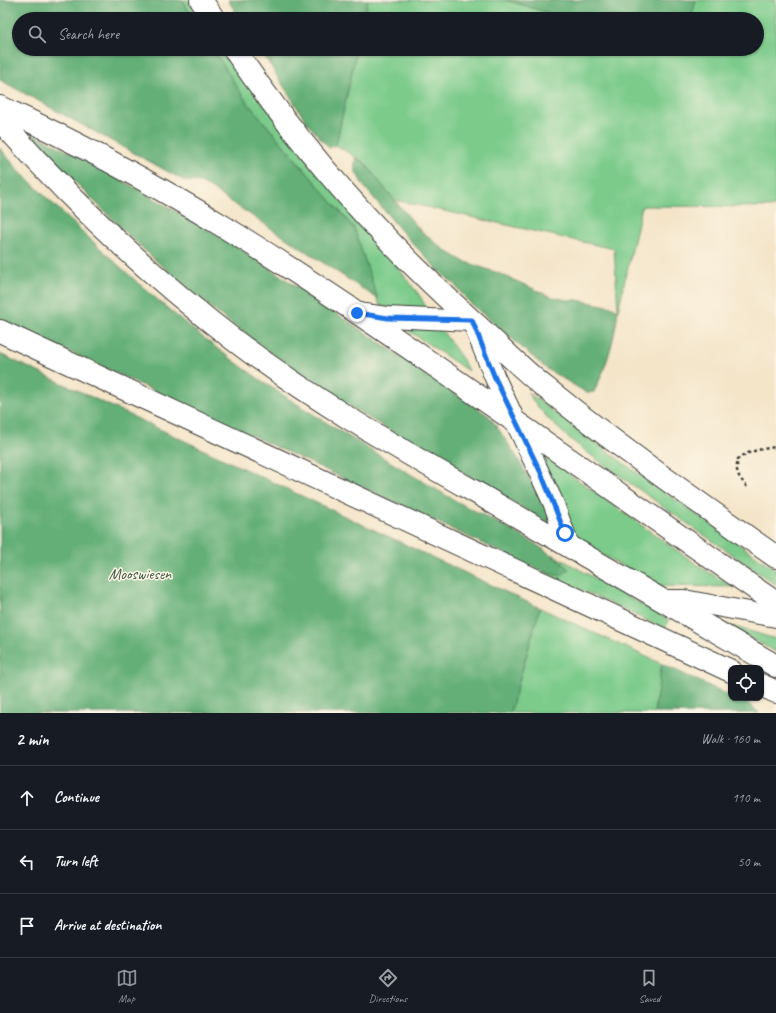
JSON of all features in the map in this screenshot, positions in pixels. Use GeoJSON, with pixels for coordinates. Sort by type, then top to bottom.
{"type":"FeatureCollection","features":[{"type":"Feature","properties":{"kind":"highway"},"geometry":{"type":"LineString","coordinates":[[201,0],[209,12]]}},
{"type":"Feature","properties":{"kind":"highway"},"geometry":{"type":"LineString","coordinates":[[239,56],[291,127],[402,255],[508,355],[545,387],[636,458],[776,557]]}},
{"type":"Feature","properties":{"kind":"highway"},"geometry":{"type":"LineString","coordinates":[[0,107],[81,146],[204,213],[270,254],[517,422],[776,603]]}},
{"type":"Feature","properties":{"kind":"highway"},"geometry":{"type":"LineString","coordinates":[[0,120],[35,160],[77,204],[124,248],[177,294],[235,341],[298,385],[374,434],[776,666]]}},
{"type":"Feature","properties":{"kind":"highway"},"geometry":{"type":"LineString","coordinates":[[0,331],[728,670]]}},
{"type":"Feature","properties":{"kind":"highway"},"geometry":{"type":"LineString","coordinates":[[764,686],[776,692]]}},
{"type":"Feature","properties":{"kind":"lane"},"geometry":{"type":"LineString","coordinates":[[357,313],[388,318],[472,320],[495,378],[517,422],[553,502],[570,548]]}},
{"type":"Feature","properties":{"kind":"lane"},"geometry":{"type":"LineString","coordinates":[[661,600],[684,600],[776,617]]}},
{"type":"Feature","properties":{"kind":"path"},"geometry":{"type":"LineString","coordinates":[[748,487],[740,478],[736,469],[738,458],[745,453],[776,447]]}},
{"type":"Feature","properties":{"kind":"green space"},"geometry":{"type":"Polygon","coordinates":[[[0,0],[182,0],[190,12],[12,12],[12,56],[217,56],[246,101],[354,228],[378,299],[201,182],[185,181],[0,80],[0,0]]]}},
{"type":"Feature","properties":{"kind":"green space"},"geometry":{"type":"Polygon","coordinates":[[[182,0],[188,0],[196,12],[190,12],[182,0]]]}},
{"type":"Feature","properties":{"kind":"green space"},"geometry":{"type":"Polygon","coordinates":[[[228,0],[368,0],[365,12],[236,12],[228,0]]]}},
{"type":"Feature","properties":{"kind":"green space"},"geometry":{"type":"Polygon","coordinates":[[[368,0],[506,0],[546,12],[365,12],[368,0]]]}},
{"type":"Feature","properties":{"kind":"green space"},"geometry":{"type":"Polygon","coordinates":[[[506,0],[696,0],[693,12],[546,12],[506,0]]]}},
{"type":"Feature","properties":{"kind":"green space"},"geometry":{"type":"Polygon","coordinates":[[[696,0],[776,0],[776,207],[642,206],[618,310],[614,249],[395,200],[365,163],[336,145],[355,56],[764,56],[764,12],[693,12],[696,0]]]}},
{"type":"Feature","properties":{"kind":"green space"},"geometry":{"type":"Polygon","coordinates":[[[217,56],[227,56],[243,79],[395,264],[420,296],[429,313],[380,306],[354,228],[246,101],[217,56]]]}},
{"type":"Feature","properties":{"kind":"green space"},"geometry":{"type":"Polygon","coordinates":[[[264,56],[355,56],[336,145],[329,148],[307,123],[264,56]]]}},
{"type":"Feature","properties":{"kind":"green space"},"geometry":{"type":"Polygon","coordinates":[[[26,130],[99,167],[235,245],[489,416],[524,470],[554,526],[353,408],[275,356],[237,328],[181,283],[127,234],[101,209],[26,130]]]}},
{"type":"Feature","properties":{"kind":"green space"},"geometry":{"type":"Polygon","coordinates":[[[0,148],[19,171],[118,265],[222,352],[259,379],[335,428],[449,497],[541,548],[569,569],[561,576],[541,571],[0,320],[0,148]]]}},
{"type":"Feature","properties":{"kind":"green space"},"geometry":{"type":"Polygon","coordinates":[[[355,158],[365,163],[422,232],[446,251],[463,261],[498,273],[552,297],[613,307],[618,310],[610,352],[594,392],[587,393],[547,369],[470,303],[453,283],[438,270],[403,233],[363,185],[355,170],[355,158]]]}},
{"type":"Feature","properties":{"kind":"green space"},"geometry":{"type":"Polygon","coordinates":[[[403,327],[441,329],[463,360],[468,371],[403,327]]]}},
{"type":"Feature","properties":{"kind":"green space","name":"Mooswiesen"},"geometry":{"type":"Polygon","coordinates":[[[0,354],[540,608],[510,713],[0,713],[0,354]]]}},
{"type":"Feature","properties":{"kind":"green space"},"geometry":{"type":"Polygon","coordinates":[[[527,392],[633,470],[776,570],[776,585],[645,494],[573,441],[548,418],[527,392]]]}},
{"type":"Feature","properties":{"kind":"green space"},"geometry":{"type":"Polygon","coordinates":[[[540,453],[696,564],[732,587],[657,586],[576,540],[540,453]]]}},
{"type":"Feature","properties":{"kind":"green space"},"geometry":{"type":"Polygon","coordinates":[[[552,554],[669,620],[665,629],[541,571],[569,569],[552,554]]]}},
{"type":"Feature","properties":{"kind":"green space"},"geometry":{"type":"Polygon","coordinates":[[[540,608],[662,664],[654,713],[510,713],[540,608]]]}},
{"type":"Feature","properties":{"kind":"green space"},"geometry":{"type":"Polygon","coordinates":[[[725,624],[776,639],[776,652],[772,650],[725,624]]]}},
{"type":"Feature","properties":{"kind":"green space"},"geometry":{"type":"Polygon","coordinates":[[[662,664],[728,695],[728,701],[743,701],[759,713],[654,713],[662,664]]]}},
{"type":"Feature","properties":{"kind":"route"},"geometry":{"type":"LineString","coordinates":[[357,313],[388,318],[419,320],[472,320],[495,378],[507,400],[541,473],[565,533]]}}]}
